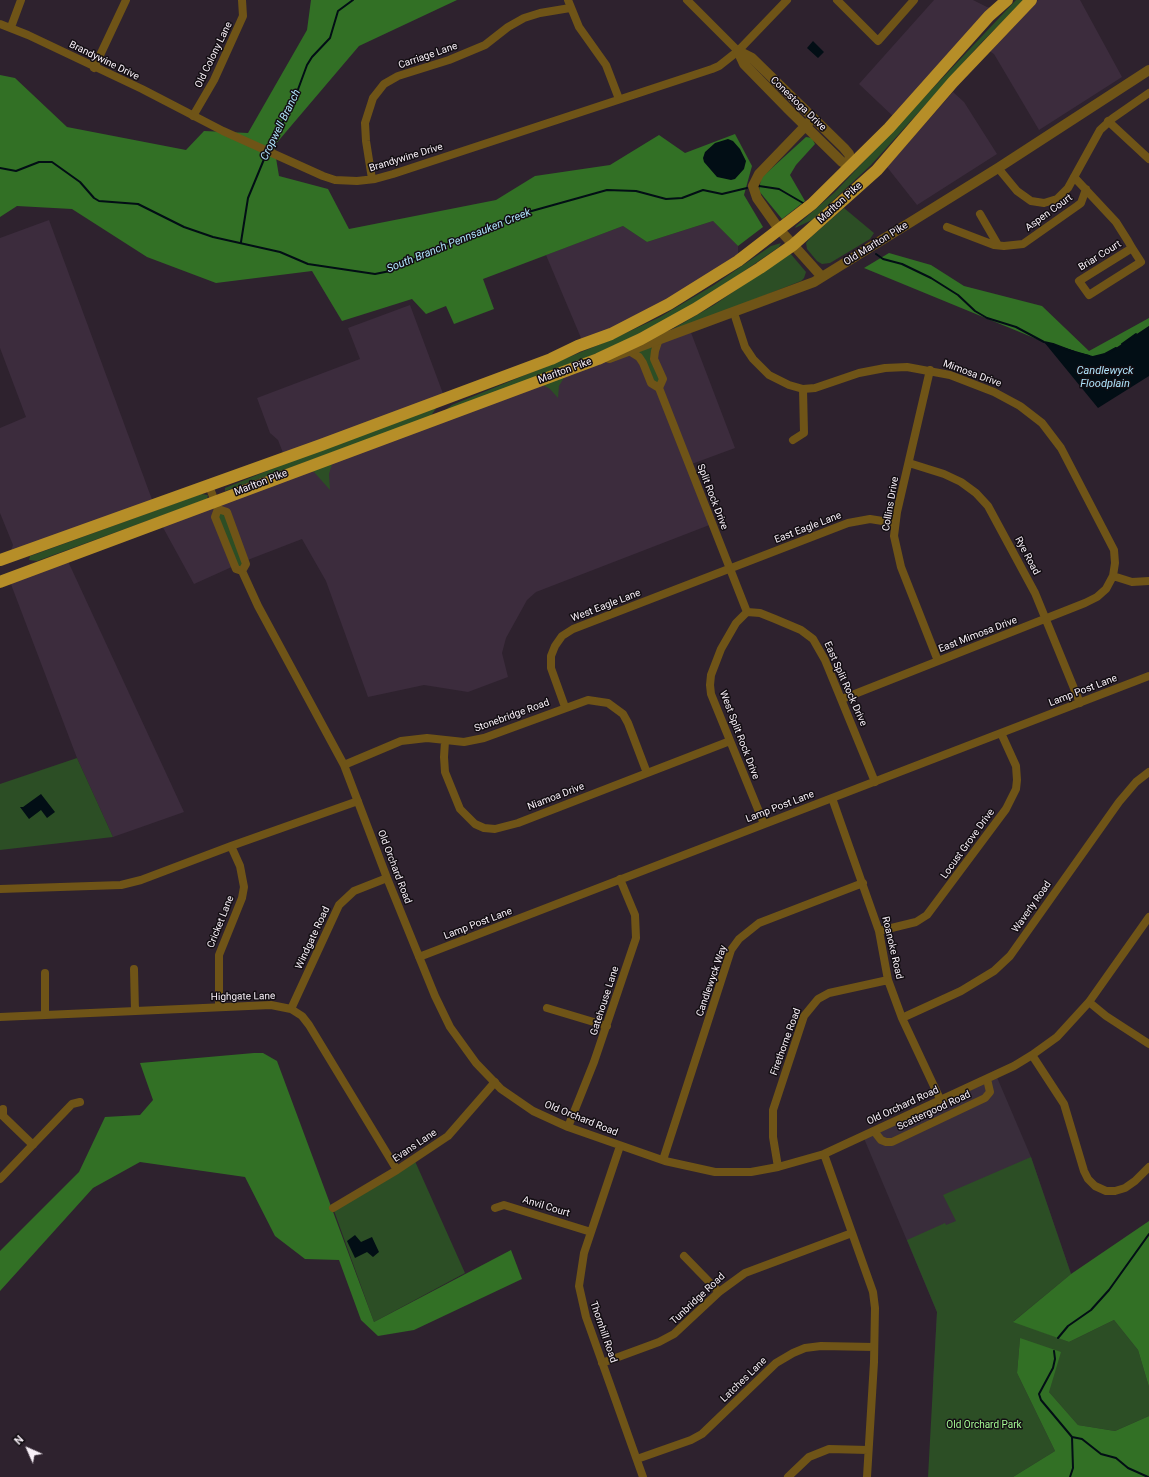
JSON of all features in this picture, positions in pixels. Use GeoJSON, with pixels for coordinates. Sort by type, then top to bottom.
{"type":"FeatureCollection","features":[{"type":"Feature","properties":{"kind":"highway","name":"Marlton Pike"},"geometry":{"type":"LineString","coordinates":[[0,560],[209,486],[551,359],[578,346],[610,334],[669,304],[738,261],[812,204],[902,114],[989,16],[1007,0]]}},
{"type":"Feature","properties":{"kind":"highway","name":"Marlton Pike"},"geometry":{"type":"LineString","coordinates":[[0,582],[217,505],[431,420],[578,367],[641,339],[695,309],[760,268],[793,245],[877,170],[953,82],[1031,0]]}},
{"type":"Feature","properties":{"kind":"highway"},"geometry":{"type":"LineString","coordinates":[[431,420],[441,404],[456,395]]}},
{"type":"Feature","properties":{"kind":"street"},"geometry":{"type":"LineString","coordinates":[[11,28],[21,0]]}},
{"type":"Feature","properties":{"kind":"street"},"geometry":{"type":"LineString","coordinates":[[94,68],[126,0]]}},
{"type":"Feature","properties":{"kind":"street","name":"Old Colony Lane"},"geometry":{"type":"LineString","coordinates":[[193,116],[214,80],[243,16],[242,0]]}},
{"type":"Feature","properties":{"kind":"street","name":"Conestoga Drive"},"geometry":{"type":"LineString","coordinates":[[687,0],[738,51],[744,64],[809,122],[842,162],[852,164]]}},
{"type":"Feature","properties":{"kind":"street","name":"Brandywine Drive"},"geometry":{"type":"LineString","coordinates":[[0,24],[223,131],[323,176],[350,181],[372,179],[488,143],[712,69],[719,66],[738,51],[787,0]]}},
{"type":"Feature","properties":{"kind":"street"},"geometry":{"type":"LineString","coordinates":[[837,0],[878,41],[914,0]]}},
{"type":"Feature","properties":{"kind":"street"},"geometry":{"type":"LineString","coordinates":[[569,4],[583,34],[606,64],[619,99]]}},
{"type":"Feature","properties":{"kind":"street","name":"Carriage Lane"},"geometry":{"type":"LineString","coordinates":[[372,179],[366,141],[365,123],[373,98],[384,84],[398,76],[449,60],[485,45],[508,27],[524,18],[569,4]]}},
{"type":"Feature","properties":{"kind":"street","name":"Old Marlton Pike"},"geometry":{"type":"LineString","coordinates":[[578,367],[631,352],[801,288],[822,277],[998,168],[1149,70]]}},
{"type":"Feature","properties":{"kind":"street"},"geometry":{"type":"LineString","coordinates":[[998,168],[1022,195],[1037,204],[1057,199],[1068,188],[1091,145],[1108,121],[1147,97]]}},
{"type":"Feature","properties":{"kind":"street"},"geometry":{"type":"LineString","coordinates":[[1108,121],[1149,158]]}},
{"type":"Feature","properties":{"kind":"street"},"geometry":{"type":"LineString","coordinates":[[809,122],[759,174],[754,182],[755,194],[779,229],[822,277]]}},
{"type":"Feature","properties":{"kind":"street","name":"Briar Court"},"geometry":{"type":"LineString","coordinates":[[1074,177],[1116,222],[1141,262],[1089,296],[1080,281],[1132,248]]}},
{"type":"Feature","properties":{"kind":"street","name":"Aspen Court"},"geometry":{"type":"LineString","coordinates":[[947,227],[998,246],[1023,244],[1081,203],[1086,189]]}},
{"type":"Feature","properties":{"kind":"street"},"geometry":{"type":"LineString","coordinates":[[980,214],[998,246]]}},
{"type":"Feature","properties":{"kind":"street","name":"Mimosa Drive"},"geometry":{"type":"LineString","coordinates":[[734,313],[745,347],[760,368],[778,381],[803,389],[828,384],[859,373],[885,368],[907,367],[930,370],[950,375],[1008,399],[1030,413],[1050,432],[1061,448],[1114,550],[1115,563],[1113,576]]}},
{"type":"Feature","properties":{"kind":"street","name":"Split Rock Drive"},"geometry":{"type":"LineString","coordinates":[[658,342],[654,359],[663,379],[659,388]]}},
{"type":"Feature","properties":{"kind":"street","name":"Split Rock Drive"},"geometry":{"type":"LineString","coordinates":[[631,352],[639,357],[643,363],[651,384],[659,388],[747,612]]}},
{"type":"Feature","properties":{"kind":"street","name":"Collins Drive"},"geometry":{"type":"LineString","coordinates":[[930,370],[894,536],[901,567],[938,661]]}},
{"type":"Feature","properties":{"kind":"street"},"geometry":{"type":"LineString","coordinates":[[793,440],[804,433],[803,389]]}},
{"type":"Feature","properties":{"kind":"street","name":"Rye Road"},"geometry":{"type":"LineString","coordinates":[[909,463],[944,474],[961,482],[976,493],[988,506],[1035,593],[1080,703]]}},
{"type":"Feature","properties":{"kind":"street","name":"Old Orchard Road"},"geometry":{"type":"LineString","coordinates":[[209,486],[217,505],[227,512],[246,564],[242,571]]}},
{"type":"Feature","properties":{"kind":"street","name":"Old Orchard Road"},"geometry":{"type":"LineString","coordinates":[[217,505],[215,517],[236,569],[242,571],[258,606],[344,765],[387,878],[442,1013],[450,1027],[476,1063],[495,1082],[533,1111],[568,1127],[663,1160],[695,1169],[715,1172],[751,1172],[778,1168],[824,1154],[940,1099],[988,1083],[1057,1037],[1089,1002],[1149,918]]}},
{"type":"Feature","properties":{"kind":"street","name":"East Eagle Lane"},"geometry":{"type":"LineString","coordinates":[[730,569],[858,520],[870,519],[896,523]]}},
{"type":"Feature","properties":{"kind":"street","name":"West Eagle Lane"},"geometry":{"type":"LineString","coordinates":[[565,707],[551,668],[551,656],[555,646],[562,636],[573,629],[730,569]]}},
{"type":"Feature","properties":{"kind":"street"},"geometry":{"type":"LineString","coordinates":[[1113,576],[1132,582],[1149,581]]}},
{"type":"Feature","properties":{"kind":"street","name":"East Mimosa Drive"},"geometry":{"type":"LineString","coordinates":[[842,699],[1085,604],[1097,597],[1106,589],[1113,576]]}},
{"type":"Feature","properties":{"kind":"street","name":"East Split Rock Drive"},"geometry":{"type":"LineString","coordinates":[[747,612],[760,613],[801,630],[813,639],[819,646],[875,782]]}},
{"type":"Feature","properties":{"kind":"street","name":"West Split Rock Drive"},"geometry":{"type":"LineString","coordinates":[[747,612],[736,623],[721,649],[711,675],[711,694],[764,824]]}},
{"type":"Feature","properties":{"kind":"street","name":"Lamp Post Lane"},"geometry":{"type":"LineString","coordinates":[[419,957],[1149,676]]}},
{"type":"Feature","properties":{"kind":"street","name":"Stonebridge Road"},"geometry":{"type":"LineString","coordinates":[[344,765],[381,748],[401,742],[427,738],[464,742],[484,738],[565,707],[588,700],[608,703],[616,708],[628,723],[647,773]]}},
{"type":"Feature","properties":{"kind":"street","name":"Locust Grove Drive"},"geometry":{"type":"LineString","coordinates":[[879,931],[916,922],[927,915],[1006,809],[1016,789],[1017,780],[1016,766],[1001,733]]}},
{"type":"Feature","properties":{"kind":"street","name":"Niamoa Drive"},"geometry":{"type":"LineString","coordinates":[[445,740],[445,772],[460,809],[467,818],[484,828],[495,829],[512,825],[730,741]]}},
{"type":"Feature","properties":{"kind":"street","name":"Waverly Road"},"geometry":{"type":"LineString","coordinates":[[902,1018],[960,991],[994,971],[1010,956],[1119,802],[1136,782],[1149,772]]}},
{"type":"Feature","properties":{"kind":"street","name":"Roanoke Road"},"geometry":{"type":"LineString","coordinates":[[832,798],[879,931],[888,980],[902,1018],[940,1099]]}},
{"type":"Feature","properties":{"kind":"street"},"geometry":{"type":"LineString","coordinates":[[0,889],[121,885],[141,880],[358,801]]}},
{"type":"Feature","properties":{"kind":"street","name":"Cricket Lane"},"geometry":{"type":"LineString","coordinates":[[219,1007],[218,954],[242,898],[244,887],[240,866],[231,846]]}},
{"type":"Feature","properties":{"kind":"street","name":"Windgate Road"},"geometry":{"type":"LineString","coordinates":[[292,1009],[339,906],[354,891],[387,878]]}},
{"type":"Feature","properties":{"kind":"street","name":"Gatehouse Lane"},"geometry":{"type":"LineString","coordinates":[[568,1127],[607,1026],[636,938],[635,916],[620,879]]}},
{"type":"Feature","properties":{"kind":"street","name":"Candlewyck Way"},"geometry":{"type":"LineString","coordinates":[[663,1160],[731,950],[739,939],[759,923],[863,883]]}},
{"type":"Feature","properties":{"kind":"street"},"geometry":{"type":"LineString","coordinates":[[134,969],[135,1011]]}},
{"type":"Feature","properties":{"kind":"street"},"geometry":{"type":"LineString","coordinates":[[45,974],[45,1015]]}},
{"type":"Feature","properties":{"kind":"street","name":"Firethorne Road"},"geometry":{"type":"LineString","coordinates":[[778,1168],[773,1137],[773,1110],[804,1016],[818,999],[829,993],[888,980]]}},
{"type":"Feature","properties":{"kind":"street"},"geometry":{"type":"LineString","coordinates":[[1089,1002],[1106,1016],[1149,1044]]}},
{"type":"Feature","properties":{"kind":"street","name":"Highgate Lane"},"geometry":{"type":"LineString","coordinates":[[0,1017],[271,1005],[292,1009]]}},
{"type":"Feature","properties":{"kind":"street"},"geometry":{"type":"LineString","coordinates":[[547,1008],[607,1026]]}},
{"type":"Feature","properties":{"kind":"street"},"geometry":{"type":"LineString","coordinates":[[292,1009],[302,1016],[309,1025],[397,1170]]}},
{"type":"Feature","properties":{"kind":"street"},"geometry":{"type":"LineString","coordinates":[[1032,1054],[1064,1104],[1084,1171],[1091,1183],[1106,1191],[1115,1191],[1125,1188],[1149,1167]]}},
{"type":"Feature","properties":{"kind":"street","name":"Evans Lane"},"geometry":{"type":"LineString","coordinates":[[333,1208],[397,1170],[448,1136],[495,1082]]}},
{"type":"Feature","properties":{"kind":"street","name":"Scattergood Road"},"geometry":{"type":"LineString","coordinates":[[874,1131],[881,1140],[892,1142],[985,1098],[990,1092],[988,1083]]}},
{"type":"Feature","properties":{"kind":"street"},"geometry":{"type":"LineString","coordinates":[[0,1179],[72,1104],[80,1102]]}},
{"type":"Feature","properties":{"kind":"street"},"geometry":{"type":"LineString","coordinates":[[3,1109],[4,1116],[33,1145]]}},
{"type":"Feature","properties":{"kind":"street","name":"Thornhill Road"},"geometry":{"type":"LineString","coordinates":[[620,1146],[581,1265],[579,1286],[586,1317],[644,1477]]}},
{"type":"Feature","properties":{"kind":"street"},"geometry":{"type":"LineString","coordinates":[[824,1154],[873,1292],[875,1308],[874,1347],[867,1477]]}},
{"type":"Feature","properties":{"kind":"street","name":"Anvil Court"},"geometry":{"type":"LineString","coordinates":[[495,1208],[504,1205],[591,1232]]}},
{"type":"Feature","properties":{"kind":"street","name":"Tunbridge Road"},"geometry":{"type":"LineString","coordinates":[[602,1363],[658,1342],[674,1334],[719,1292],[745,1272],[852,1233]]}},
{"type":"Feature","properties":{"kind":"street"},"geometry":{"type":"LineString","coordinates":[[684,1256],[719,1292]]}},
{"type":"Feature","properties":{"kind":"street","name":"Latches Lane"},"geometry":{"type":"LineString","coordinates":[[637,1459],[691,1440],[702,1434],[776,1363],[793,1353],[805,1348],[821,1346],[874,1347]]}},
{"type":"Feature","properties":{"kind":"street"},"geometry":{"type":"LineString","coordinates":[[788,1477],[809,1457],[830,1449],[868,1450]]}},
{"type":"Feature","properties":{"kind":"shaded area"},"geometry":{"type":"Polygon","coordinates":[[[934,0],[973,0],[987,7],[997,9],[897,120],[859,84],[934,0]]]}},
{"type":"Feature","properties":{"kind":"shaded area"},"geometry":{"type":"Polygon","coordinates":[[[1038,0],[1080,0],[1122,77],[1039,130],[994,54],[986,49],[1038,0]]]}},
{"type":"Feature","properties":{"kind":"shaded area"},"geometry":{"type":"Polygon","coordinates":[[[953,92],[964,102],[997,154],[917,205],[887,167],[953,92]]]}},
{"type":"Feature","properties":{"kind":"shaded area"},"geometry":{"type":"Polygon","coordinates":[[[49,220],[154,505],[9,557],[13,545],[0,513],[0,428],[26,417],[0,348],[0,238],[49,220]]]}},
{"type":"Feature","properties":{"kind":"shaded area"},"geometry":{"type":"Polygon","coordinates":[[[713,221],[738,246],[738,261],[584,345],[546,255],[623,226],[647,242],[713,221]]]}},
{"type":"Feature","properties":{"kind":"shaded area"},"geometry":{"type":"Polygon","coordinates":[[[410,305],[445,399],[285,458],[278,440],[270,433],[257,398],[360,359],[348,328],[410,305]]]}},
{"type":"Feature","properties":{"kind":"shaded area"},"geometry":{"type":"Polygon","coordinates":[[[690,330],[735,448],[689,465],[712,524],[536,592],[527,600],[506,638],[502,653],[508,677],[468,692],[424,685],[368,697],[326,581],[302,539],[245,561],[194,584],[160,522],[631,352],[654,359],[658,342],[690,330]]]}},
{"type":"Feature","properties":{"kind":"shaded area"},"geometry":{"type":"Polygon","coordinates":[[[66,557],[184,812],[113,837],[77,758],[9,579],[66,557]]]}},
{"type":"Feature","properties":{"kind":"shaded area"},"geometry":{"type":"Polygon","coordinates":[[[996,1075],[1031,1157],[1071,1274],[933,1381],[937,1312],[863,1136],[996,1075]]]}},
{"type":"Feature","properties":{"kind":"green space"},"geometry":{"type":"Polygon","coordinates":[[[311,0],[457,0],[359,46],[274,146],[279,176],[328,189],[349,229],[496,200],[535,176],[610,165],[659,135],[685,153],[735,134],[752,166],[744,195],[763,227],[738,246],[713,221],[647,242],[623,226],[483,279],[494,309],[454,324],[446,306],[426,314],[412,299],[342,321],[312,271],[216,283],[147,257],[72,209],[17,206],[0,217],[0,75],[15,78],[67,127],[186,150],[204,131],[248,133],[307,30],[311,0]]]}},
{"type":"Feature","properties":{"kind":"green space"},"geometry":{"type":"Polygon","coordinates":[[[1016,0],[1024,0],[982,42],[871,165],[812,220],[795,228],[835,192],[1016,0]]]}},
{"type":"Feature","properties":{"kind":"green space"},"geometry":{"type":"Polygon","coordinates":[[[806,137],[812,138],[815,144],[796,165],[790,175],[805,201],[782,219],[759,191],[761,178],[806,137]]]}},
{"type":"Feature","properties":{"kind":"green space"},"geometry":{"type":"Polygon","coordinates":[[[844,208],[874,233],[870,239],[830,263],[822,264],[817,261],[807,249],[806,243],[844,208]]]}},
{"type":"Feature","properties":{"kind":"green space"},"geometry":{"type":"Polygon","coordinates":[[[781,243],[779,247],[724,285],[675,315],[624,341],[568,366],[444,411],[452,405],[613,339],[660,317],[714,285],[771,246],[781,243]]]}},
{"type":"Feature","properties":{"kind":"green space"},"geometry":{"type":"Polygon","coordinates":[[[790,253],[806,272],[801,281],[659,337],[714,305],[790,253]]]}},
{"type":"Feature","properties":{"kind":"green space"},"geometry":{"type":"Polygon","coordinates":[[[889,253],[931,265],[964,286],[1042,306],[1089,351],[1149,318],[1149,326],[1113,350],[1099,357],[1093,357],[1044,342],[864,268],[889,253]]]}},
{"type":"Feature","properties":{"kind":"green space"},"geometry":{"type":"Polygon","coordinates":[[[658,342],[655,351],[663,379],[659,388],[643,363],[631,352],[658,342]]]}},
{"type":"Feature","properties":{"kind":"green space"},"geometry":{"type":"Polygon","coordinates":[[[565,376],[559,386],[558,398],[550,389],[541,384],[565,376]]]}},
{"type":"Feature","properties":{"kind":"green space"},"geometry":{"type":"Polygon","coordinates":[[[437,407],[430,417],[225,491],[225,488],[321,449],[437,407]]]}},
{"type":"Feature","properties":{"kind":"green space"},"geometry":{"type":"Polygon","coordinates":[[[332,464],[329,474],[330,490],[314,472],[303,468],[332,464]]]}},
{"type":"Feature","properties":{"kind":"green space"},"geometry":{"type":"Polygon","coordinates":[[[201,494],[208,495],[207,499],[37,561],[29,560],[30,556],[201,494]]]}},
{"type":"Feature","properties":{"kind":"green space"},"geometry":{"type":"Polygon","coordinates":[[[218,509],[227,512],[246,564],[236,569],[215,517],[218,509]]]}},
{"type":"Feature","properties":{"kind":"green space"},"geometry":{"type":"Polygon","coordinates":[[[77,758],[113,837],[0,850],[0,784],[77,758]]]}},
{"type":"Feature","properties":{"kind":"green space"},"geometry":{"type":"Polygon","coordinates":[[[263,1053],[277,1061],[374,1322],[511,1250],[522,1279],[414,1330],[378,1336],[361,1320],[339,1260],[305,1259],[275,1236],[245,1177],[140,1162],[93,1188],[0,1291],[0,1251],[79,1172],[105,1117],[140,1115],[153,1100],[140,1063],[263,1053]]]}},
{"type":"Feature","properties":{"kind":"green space","name":"Old Orchard Park"},"geometry":{"type":"Polygon","coordinates":[[[1031,1157],[1071,1274],[1014,1321],[1069,1342],[1114,1320],[1138,1350],[1149,1387],[1149,1416],[1115,1431],[1078,1425],[1049,1392],[1020,1338],[1017,1373],[1055,1451],[1013,1477],[928,1477],[937,1312],[907,1240],[945,1223],[946,1225],[956,1221],[943,1195],[1031,1157]]]}},
{"type":"Feature","properties":{"kind":"green space"},"geometry":{"type":"Polygon","coordinates":[[[414,1159],[465,1273],[374,1322],[333,1208],[414,1159]]]}},
{"type":"Feature","properties":{"kind":"green space"},"geometry":{"type":"Polygon","coordinates":[[[1149,1221],[1149,1387],[1138,1350],[1114,1320],[1069,1342],[1013,1322],[1071,1274],[1149,1221]]]}},
{"type":"Feature","properties":{"kind":"green space"},"geometry":{"type":"Polygon","coordinates":[[[1020,1338],[1061,1352],[1049,1392],[1078,1425],[1115,1431],[1149,1416],[1149,1477],[1013,1477],[1055,1451],[1017,1373],[1020,1338]]]}},
{"type":"Feature","properties":{"kind":"water"},"geometry":{"type":"Polygon","coordinates":[[[813,41],[824,52],[818,58],[807,48],[813,41]]]}},
{"type":"Feature","properties":{"kind":"water"},"geometry":{"type":"Polygon","coordinates":[[[728,139],[733,141],[740,149],[746,161],[744,169],[735,179],[731,180],[717,177],[704,162],[703,158],[705,152],[715,143],[728,139]]]}},
{"type":"Feature","properties":{"kind":"water","name":"Candlewyck Floodplain"},"geometry":{"type":"Polygon","coordinates":[[[1149,326],[1149,376],[1098,408],[1044,342],[1096,357],[1113,350],[1149,326]]]}},
{"type":"Feature","properties":{"kind":"water"},"geometry":{"type":"Polygon","coordinates":[[[41,794],[55,812],[47,818],[41,810],[29,819],[20,807],[23,807],[41,794]]]}},
{"type":"Feature","properties":{"kind":"water"},"geometry":{"type":"Polygon","coordinates":[[[355,1235],[361,1242],[372,1237],[379,1252],[373,1257],[367,1252],[355,1258],[347,1241],[355,1235]]]}},
{"type":"Feature","properties":{"kind":"waterway","name":"Cropwell Branch"},"geometry":{"type":"LineString","coordinates":[[269,148],[293,103],[307,65],[312,57],[330,38],[338,11],[353,0]]}},
{"type":"Feature","properties":{"kind":"waterway","name":"Cropwell Branch"},"geometry":{"type":"LineString","coordinates":[[241,242],[248,198],[267,152]]}},
{"type":"Feature","properties":{"kind":"waterway","name":"South Branch Pennsauken Creek"},"geometry":{"type":"LineString","coordinates":[[0,168],[16,171],[39,162],[52,162],[80,182],[94,198],[99,201],[138,204],[184,227],[213,237],[280,252],[308,264],[375,274],[390,271],[438,248],[521,214],[607,190],[636,191],[666,199],[682,198],[703,190],[722,194],[747,188]]}},
{"type":"Feature","properties":{"kind":"waterway","name":"South Branch Pennsauken Creek"},"geometry":{"type":"LineString","coordinates":[[759,186],[779,189],[803,203]]}},
{"type":"Feature","properties":{"kind":"waterway","name":"South Branch Pennsauken Creek"},"geometry":{"type":"LineString","coordinates":[[876,254],[883,259],[902,264],[931,278],[958,295],[975,311],[987,318],[1016,327],[1044,342],[1074,352]]}},
{"type":"Feature","properties":{"kind":"waterway","name":"South Branch Pennsauken Creek"},"geometry":{"type":"LineString","coordinates":[[1122,344],[1136,334]]}},
{"type":"Feature","properties":{"kind":"waterway","name":"South Branch Pennsauken Creek"},"geometry":{"type":"LineString","coordinates":[[1093,357],[1105,354],[1116,348]]}},
{"type":"Feature","properties":{"kind":"waterway","name":"South Branch Pennsauken Creek"},"geometry":{"type":"LineString","coordinates":[[1080,354],[1089,356]]}},
{"type":"Feature","properties":{"kind":"waterway"},"geometry":{"type":"LineString","coordinates":[[1058,1338],[1068,1326],[1091,1310],[1109,1290],[1149,1234]]}},
{"type":"Feature","properties":{"kind":"waterway"},"geometry":{"type":"LineString","coordinates":[[1054,1351],[1055,1359],[1053,1368],[1039,1394],[1041,1400],[1072,1437],[1073,1468],[1070,1477]]}},
{"type":"Feature","properties":{"kind":"waterway"},"geometry":{"type":"LineString","coordinates":[[1072,1437],[1082,1439],[1101,1454],[1116,1458],[1128,1468],[1148,1477]]}}]}
